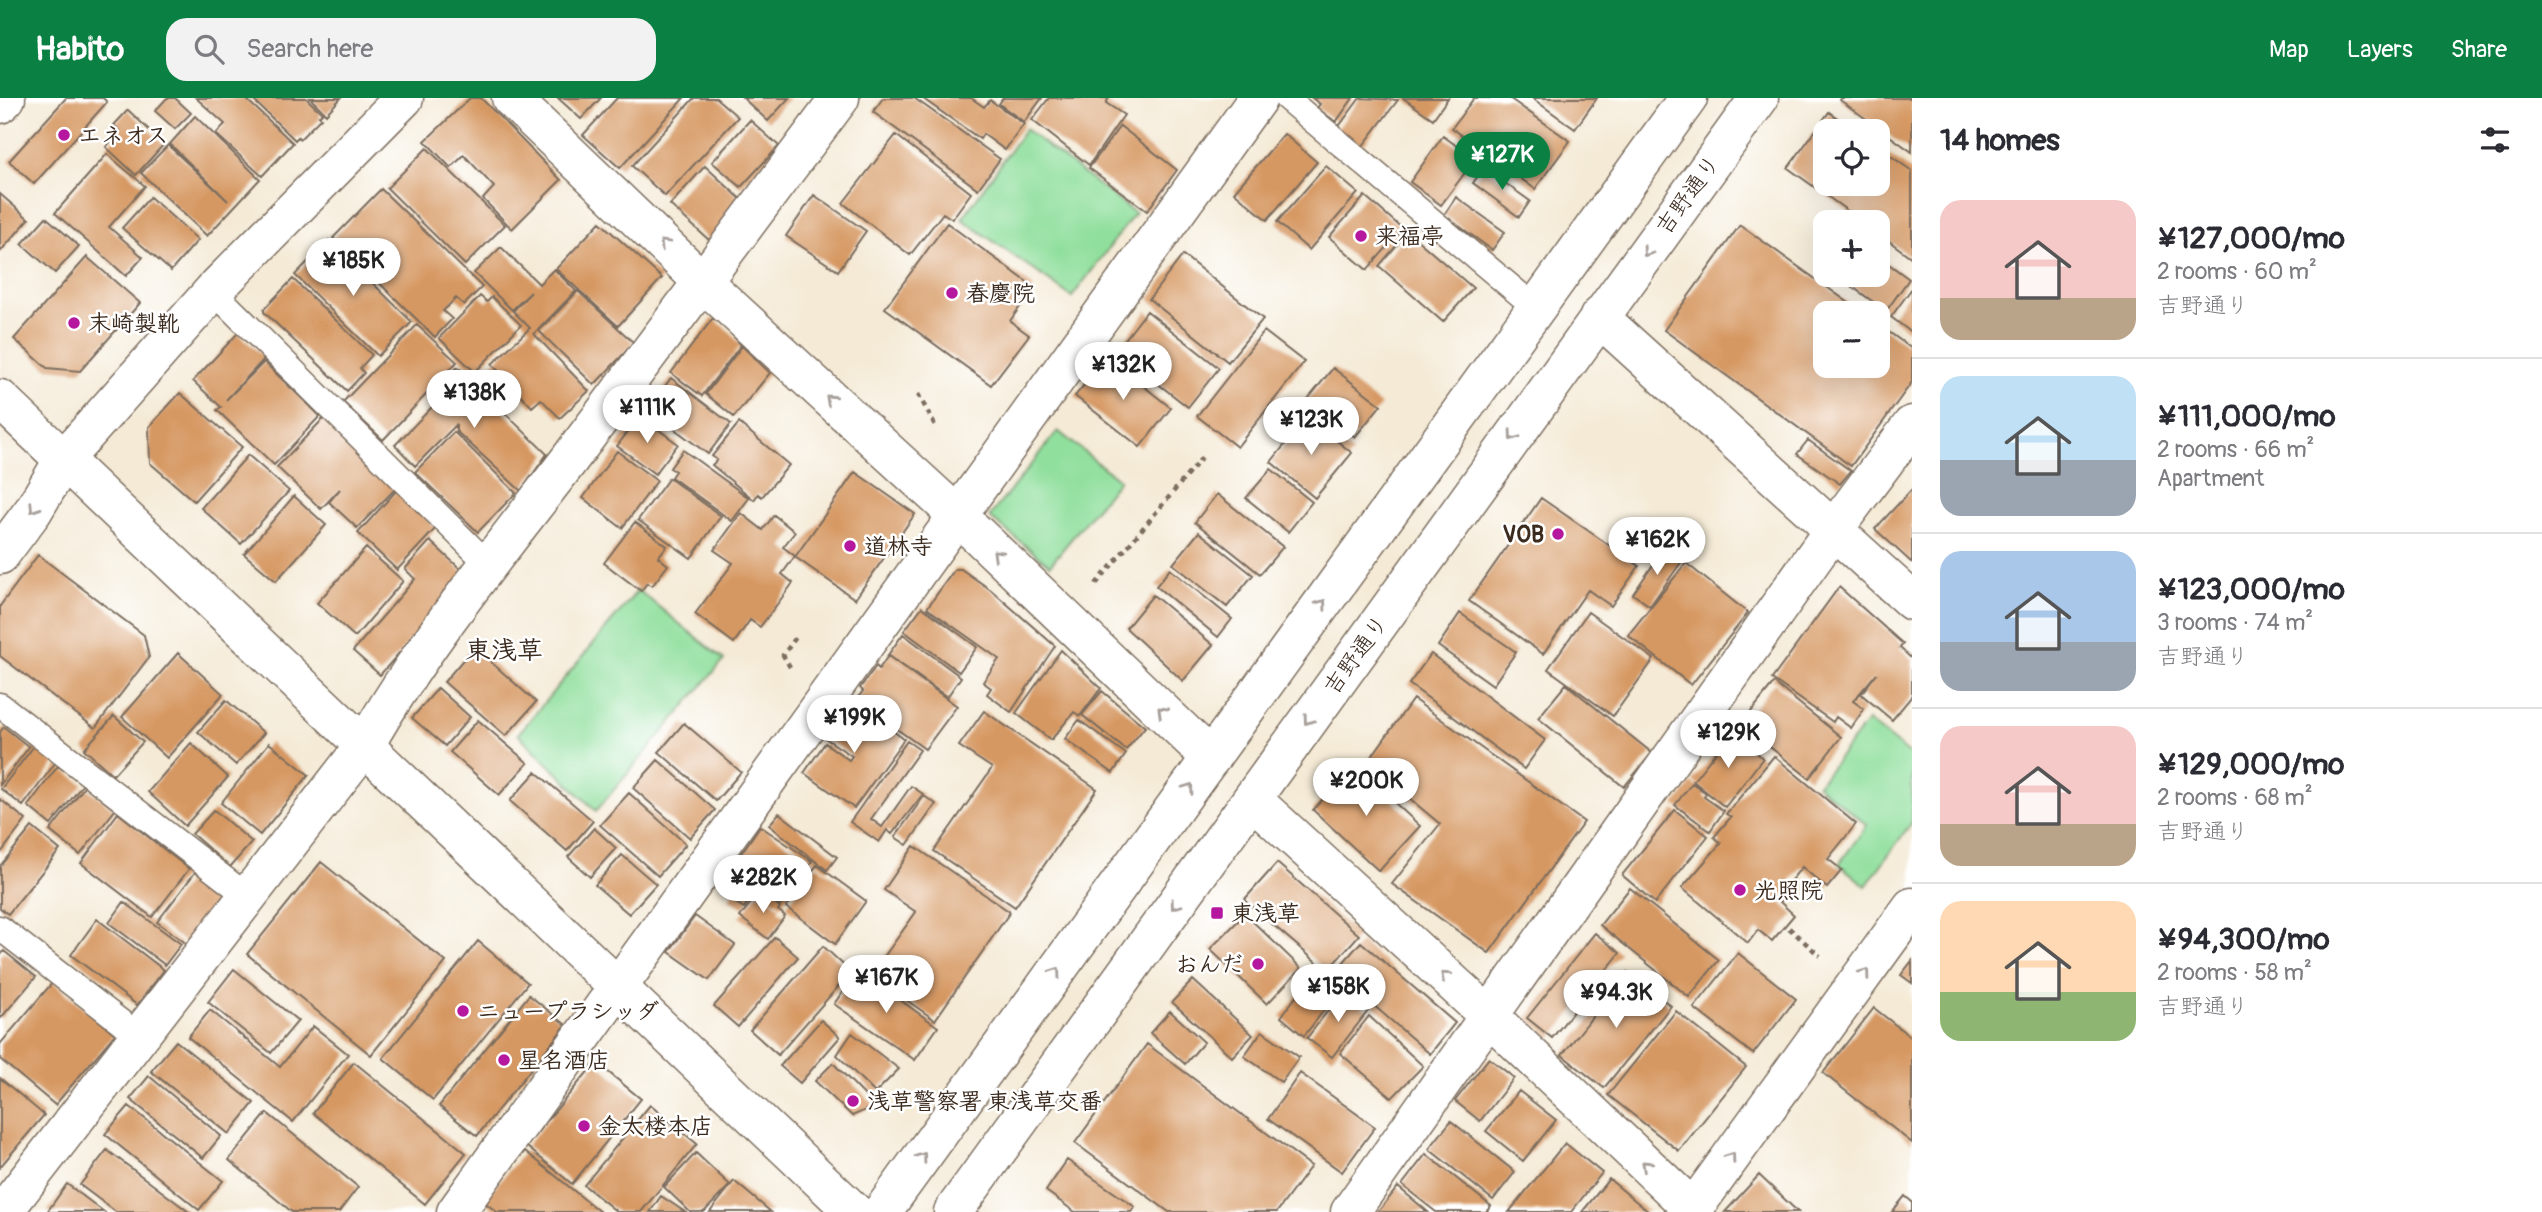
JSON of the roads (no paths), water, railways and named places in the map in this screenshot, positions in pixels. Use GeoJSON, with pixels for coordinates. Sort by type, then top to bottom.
{"type":"FeatureCollection","features":[{"type":"Feature","properties":{"kind":"street"},"geometry":{"type":"LineString","coordinates":[[0,104],[6,98]]}},
{"type":"Feature","properties":{"kind":"street"},"geometry":{"type":"LineString","coordinates":[[0,555],[33,511],[64,459],[213,291],[404,98]]}},
{"type":"Feature","properties":{"kind":"street"},"geometry":{"type":"LineString","coordinates":[[511,98],[704,283],[957,515],[1211,758]]}},
{"type":"Feature","properties":{"kind":"street"},"geometry":{"type":"LineString","coordinates":[[3,1212],[365,745],[391,700],[489,565],[704,283],[840,98]]}},
{"type":"Feature","properties":{"kind":"street"},"geometry":{"type":"LineString","coordinates":[[456,1212],[1258,98]]}},
{"type":"Feature","properties":{"kind":"street"},"geometry":{"type":"LineString","coordinates":[[883,1212],[1688,98]]}},
{"type":"Feature","properties":{"kind":"street","name":"吉野通り"},"geometry":{"type":"LineString","coordinates":[[953,1212],[1759,98]]}},
{"type":"Feature","properties":{"kind":"street"},"geometry":{"type":"LineString","coordinates":[[1599,317],[1912,601]]}},
{"type":"Feature","properties":{"kind":"street"},"geometry":{"type":"LineString","coordinates":[[0,399],[854,1212]]}},
{"type":"Feature","properties":{"kind":"street"},"geometry":{"type":"LineString","coordinates":[[1350,1212],[1834,529],[1912,425]]}},
{"type":"Feature","properties":{"kind":"street"},"geometry":{"type":"LineString","coordinates":[[1252,799],[1490,1017],[1693,1211],[1912,907]]}},
{"type":"Feature","properties":{"kind":"lane"},"geometry":{"type":"LineString","coordinates":[[1286,98],[1535,308]]}},
{"type":"Feature","properties":{"kind":"lane"},"geometry":{"type":"LineString","coordinates":[[213,291],[489,565]]}},
{"type":"Feature","properties":{"kind":"lane"},"geometry":{"type":"LineString","coordinates":[[0,705],[247,896]]}},
{"type":"Feature","properties":{"kind":"lane"},"geometry":{"type":"LineString","coordinates":[[0,928],[139,1036]]}},
{"type":"Feature","properties":{"kind":"place","name":"エネオス"},"geometry":{"type":"Point","coordinates":[64,135]}},
{"type":"Feature","properties":{"kind":"place","name":"来福亭"},"geometry":{"type":"Point","coordinates":[1361,236]}},
{"type":"Feature","properties":{"kind":"place","name":"春慶院"},"geometry":{"type":"Point","coordinates":[952,293]}},
{"type":"Feature","properties":{"kind":"place","name":"末崎製靴"},"geometry":{"type":"Point","coordinates":[74,323]}},
{"type":"Feature","properties":{"kind":"place","name":"VOB"},"geometry":{"type":"Point","coordinates":[1558,534]}},
{"type":"Feature","properties":{"kind":"place","name":"道林寺"},"geometry":{"type":"Point","coordinates":[850,546]}},
{"type":"Feature","properties":{"kind":"place","name":"光照院"},"geometry":{"type":"Point","coordinates":[1740,890]}},
{"type":"Feature","properties":{"kind":"place","name":"東浅草"},"geometry":{"type":"Point","coordinates":[1217,913]}},
{"type":"Feature","properties":{"kind":"place","name":"おんだ"},"geometry":{"type":"Point","coordinates":[1258,964]}},
{"type":"Feature","properties":{"kind":"place","name":"ニュープラシッダ"},"geometry":{"type":"Point","coordinates":[463,1011]}},
{"type":"Feature","properties":{"kind":"place","name":"星名酒店"},"geometry":{"type":"Point","coordinates":[504,1060]}},
{"type":"Feature","properties":{"kind":"place","name":"浅草警察署 東浅草交番"},"geometry":{"type":"Point","coordinates":[853,1101]}},
{"type":"Feature","properties":{"kind":"place","name":"金太楼本店"},"geometry":{"type":"Point","coordinates":[584,1126]}},
{"type":"Feature","properties":{"kind":"district","name":"東浅草"},"geometry":{"type":"Point","coordinates":[504,651]}}]}
